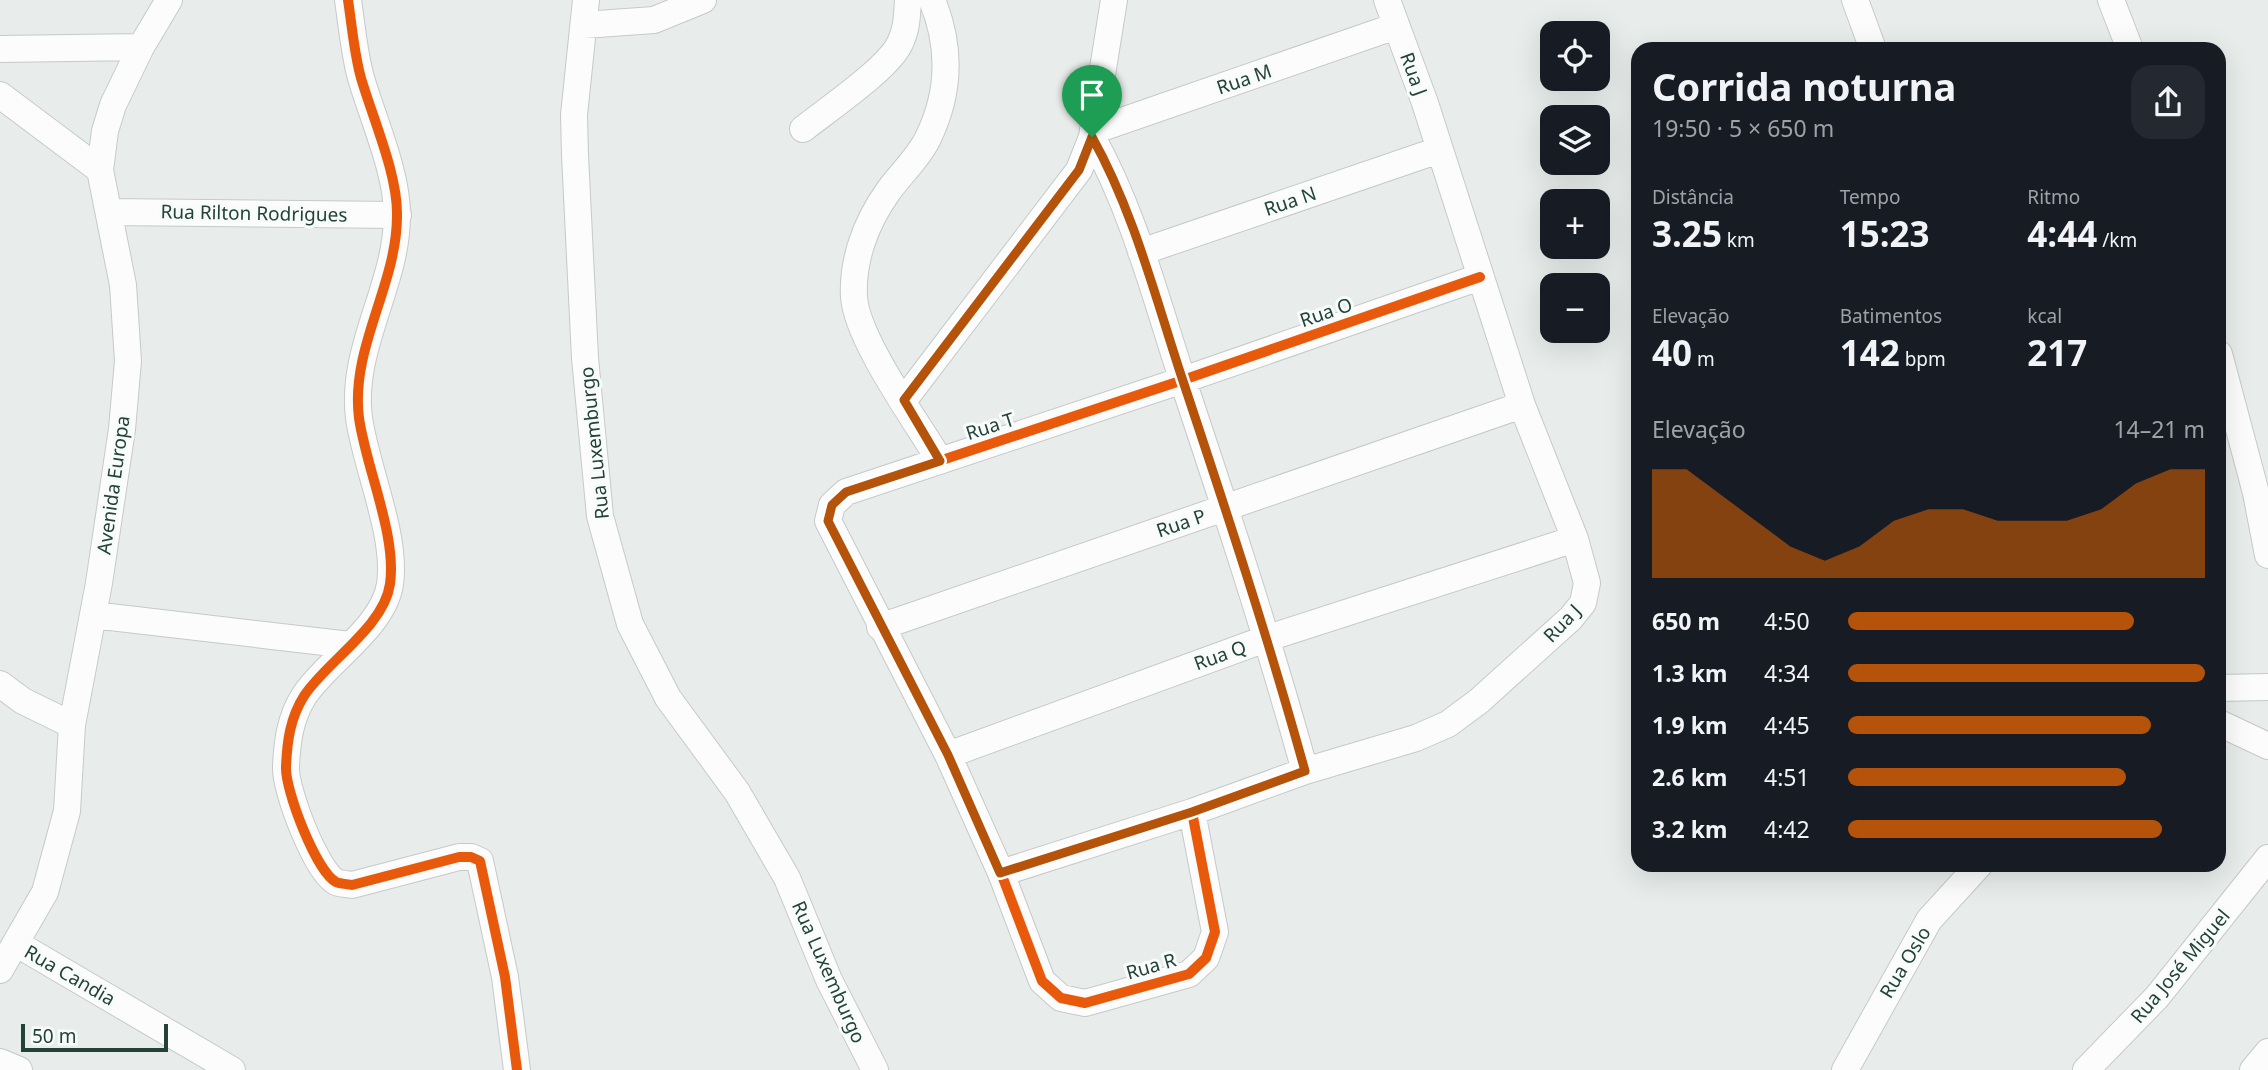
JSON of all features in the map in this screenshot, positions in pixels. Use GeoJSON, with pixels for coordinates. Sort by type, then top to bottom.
{"type":"FeatureCollection","features":[{"type":"Feature","properties":{"kind":"street","name":"Avenida Europa"},"geometry":{"type":"LineString","coordinates":[[0,970],[45,892],[66,811],[72,725],[93,615],[120,442],[128,361],[122,285],[100,170],[105,131],[113,105],[141,47],[169,0]]}},
{"type":"Feature","properties":{"kind":"street"},"geometry":{"type":"LineString","coordinates":[[348,0],[360,75],[387,161],[398,215],[393,253],[358,381],[359,418],[390,555],[390,586],[376,614],[304,696],[289,728],[286,771],[296,810],[324,868],[336,881],[352,885],[459,858],[471,857],[480,861],[505,977],[517,1070]]}},
{"type":"Feature","properties":{"kind":"street"},"geometry":{"type":"LineString","coordinates":[[585,13],[654,20],[703,0]]}},
{"type":"Feature","properties":{"kind":"street"},"geometry":{"type":"LineString","coordinates":[[803,130],[885,62],[900,44],[906,24],[908,0]]}},
{"type":"Feature","properties":{"kind":"street"},"geometry":{"type":"LineString","coordinates":[[932,0],[942,24],[948,76],[940,108],[928,139],[887,194],[865,230],[856,263],[854,299],[866,335],[940,461]]}},
{"type":"Feature","properties":{"kind":"street"},"geometry":{"type":"LineString","coordinates":[[904,400],[1079,170],[1092,134],[1114,0]]}},
{"type":"Feature","properties":{"kind":"street","name":"Rua J"},"geometry":{"type":"LineString","coordinates":[[1000,873],[1192,812],[1305,771],[1416,738],[1448,724],[1479,701],[1571,618],[1583,603],[1587,583],[1575,539],[1522,405],[1387,0]]}},
{"type":"Feature","properties":{"kind":"street"},"geometry":{"type":"LineString","coordinates":[[1855,0],[1870,42]]}},
{"type":"Feature","properties":{"kind":"street"},"geometry":{"type":"LineString","coordinates":[[2111,0],[2127,42]]}},
{"type":"Feature","properties":{"kind":"street","name":"Rua Luxemburgo"},"geometry":{"type":"LineString","coordinates":[[585,13],[574,115],[585,358],[600,516],[630,624],[668,698],[737,792],[787,878],[829,980],[875,1070]]}},
{"type":"Feature","properties":{"kind":"street","name":"Rua M"},"geometry":{"type":"LineString","coordinates":[[1092,134],[1396,26]]}},
{"type":"Feature","properties":{"kind":"street"},"geometry":{"type":"LineString","coordinates":[[1,50],[141,47]]}},
{"type":"Feature","properties":{"kind":"street"},"geometry":{"type":"LineString","coordinates":[[0,95],[100,170]]}},
{"type":"Feature","properties":{"kind":"street"},"geometry":{"type":"LineString","coordinates":[[1092,134],[1106,162],[1141,252],[1268,638],[1305,771]]}},
{"type":"Feature","properties":{"kind":"street","name":"Rua N"},"geometry":{"type":"LineString","coordinates":[[1141,252],[1439,150]]}},
{"type":"Feature","properties":{"kind":"street","name":"Rua Rilton Rodrigues"},"geometry":{"type":"LineString","coordinates":[[110,212],[398,215]]}},
{"type":"Feature","properties":{"kind":"street","name":"Rua O"},"geometry":{"type":"LineString","coordinates":[[1183,380],[1480,276]]}},
{"type":"Feature","properties":{"kind":"street","name":"Rua T"},"geometry":{"type":"LineString","coordinates":[[1042,981],[1000,873],[948,755],[828,521],[832,505],[846,492],[1183,380]]}},
{"type":"Feature","properties":{"kind":"street"},"geometry":{"type":"LineString","coordinates":[[2226,380],[2256,493],[2268,555]]}},
{"type":"Feature","properties":{"kind":"street","name":"Rua P"},"geometry":{"type":"LineString","coordinates":[[880,627],[1522,405]]}},
{"type":"Feature","properties":{"kind":"street","name":"Rua Q"},"geometry":{"type":"LineString","coordinates":[[948,755],[1268,638],[1575,539]]}},
{"type":"Feature","properties":{"kind":"street"},"geometry":{"type":"LineString","coordinates":[[93,615],[351,645]]}},
{"type":"Feature","properties":{"kind":"street"},"geometry":{"type":"LineString","coordinates":[[0,684],[23,701],[72,725]]}},
{"type":"Feature","properties":{"kind":"street"},"geometry":{"type":"LineString","coordinates":[[2226,688],[2268,687]]}},
{"type":"Feature","properties":{"kind":"street"},"geometry":{"type":"LineString","coordinates":[[2226,726],[2268,746]]}},
{"type":"Feature","properties":{"kind":"street","name":"Rua R"},"geometry":{"type":"LineString","coordinates":[[1042,981],[1061,998],[1085,1003],[1189,974],[1206,958],[1215,932],[1192,812]]}},
{"type":"Feature","properties":{"kind":"street","name":"Rua José Miguel"},"geometry":{"type":"LineString","coordinates":[[2086,1070],[2157,997],[2268,858]]}},
{"type":"Feature","properties":{"kind":"street","name":"Rua Oslo"},"geometry":{"type":"LineString","coordinates":[[1844,1070],[1929,920],[1973,872]]}},
{"type":"Feature","properties":{"kind":"street","name":"Rua Candia"},"geometry":{"type":"LineString","coordinates":[[17,944],[232,1070]]}},
{"type":"Feature","properties":{"kind":"street"},"geometry":{"type":"LineString","coordinates":[[2253,1070],[2268,1052]]}},
{"type":"Feature","properties":{"kind":"street"},"geometry":{"type":"LineString","coordinates":[[0,1062],[19,1070]]}},
{"type":"Feature","properties":{"kind":"cycle path"},"geometry":{"type":"LineString","coordinates":[[348,0],[359,69],[384,147],[396,200],[395,242],[367,342],[358,392],[359,418],[389,544],[390,584],[377,615],[314,683],[299,704],[288,739],[287,778],[296,811],[311,847],[328,875],[336,882],[352,885],[459,857],[471,857],[480,861],[505,977],[517,1070]]}},
{"type":"Feature","properties":{"kind":"cycle path"},"geometry":{"type":"LineString","coordinates":[[1192,812],[1215,932],[1206,958],[1189,974],[1085,1003],[1061,998],[1042,981],[1001,873],[948,755],[828,521],[832,505],[846,492],[1183,380],[1480,277]]}},
{"type":"Feature","properties":{"kind":"route"},"geometry":{"type":"LineString","coordinates":[[1092,137],[1106,162],[1141,252],[1268,638],[1305,771],[1192,812],[1000,873],[948,755],[828,521],[832,505],[846,492],[940,461],[904,400],[1079,170],[1092,137]]}}]}
